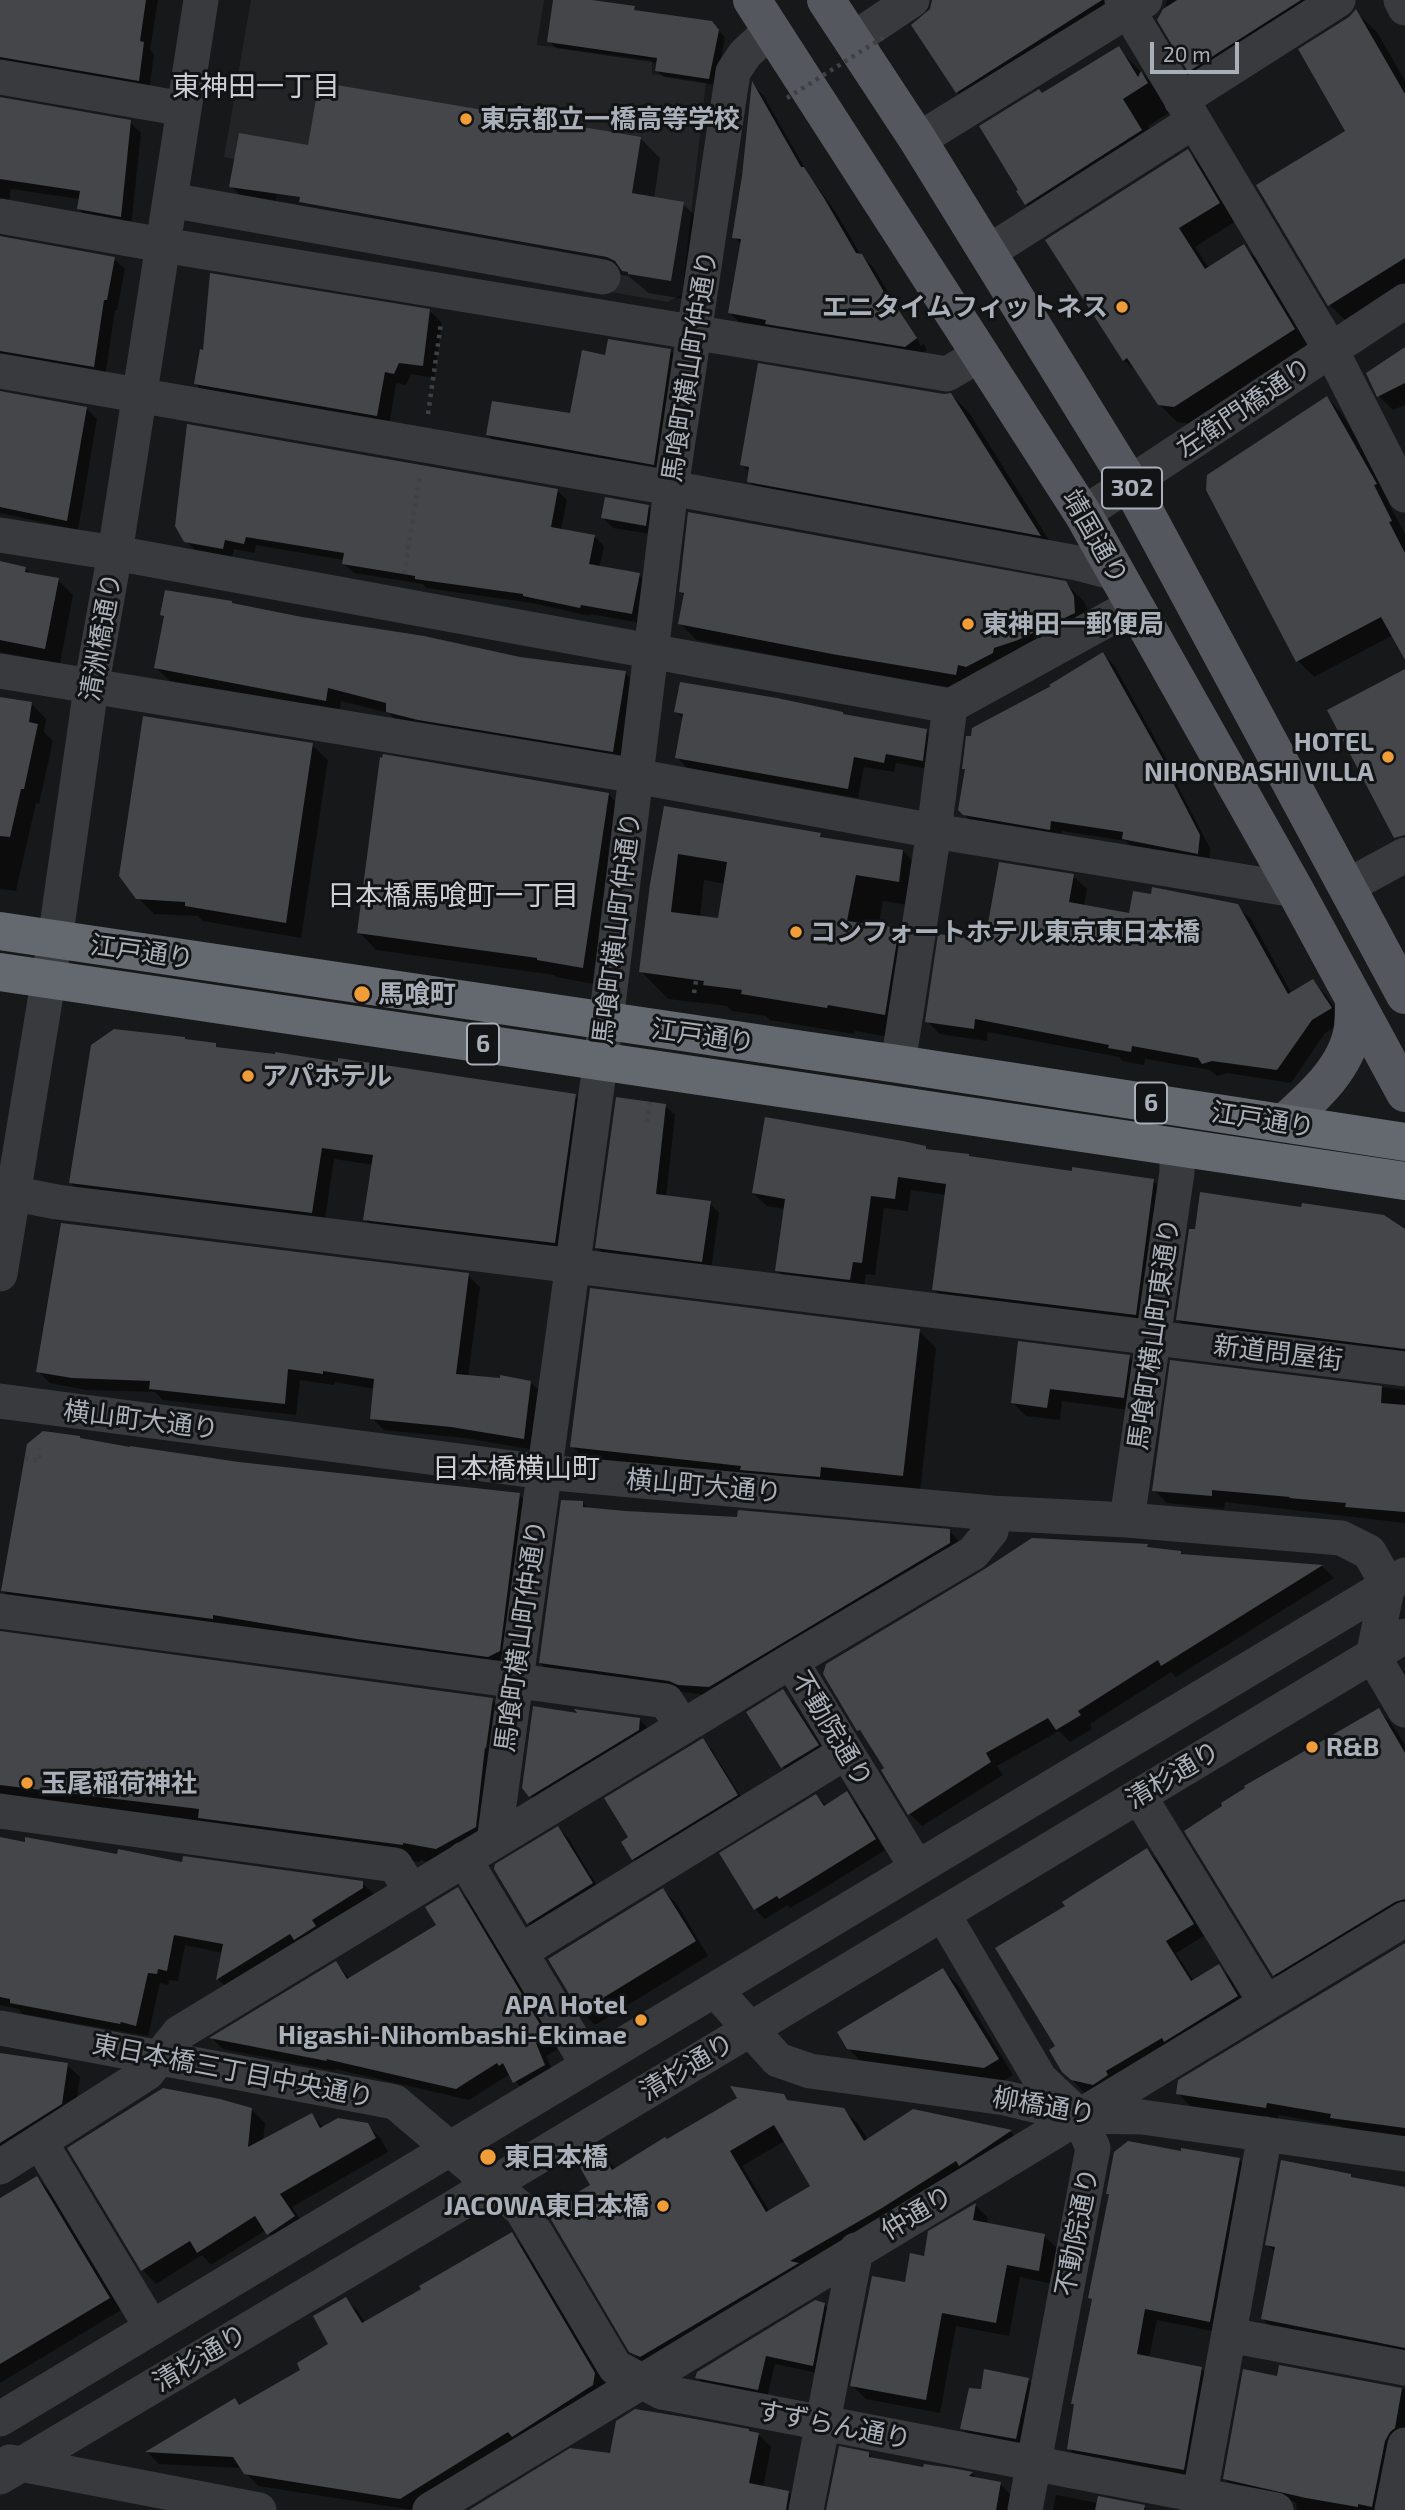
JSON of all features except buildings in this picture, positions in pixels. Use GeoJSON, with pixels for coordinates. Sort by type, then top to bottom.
{"type":"FeatureCollection","features":[{"type":"Feature","properties":{"kind":"highway","name":"江戸通り"},"geometry":{"type":"LineString","coordinates":[[0,931],[1405,1142]]}},
{"type":"Feature","properties":{"kind":"highway","name":"江戸通り"},"geometry":{"type":"LineString","coordinates":[[0,972],[1405,1181]]}},
{"type":"Feature","properties":{"kind":"main road","name":"靖国通り"},"geometry":{"type":"LineString","coordinates":[[826,0],[869,37],[918,140],[1130,484],[1405,995]]}},
{"type":"Feature","properties":{"kind":"main road","name":"靖国通り"},"geometry":{"type":"LineString","coordinates":[[762,15],[1083,514],[1295,890],[1405,1093]]}},
{"type":"Feature","properties":{"kind":"main road"},"geometry":{"type":"LineString","coordinates":[[1284,1123],[1309,1101],[1347,1050],[1353,1028],[1354,1000]]}},
{"type":"Feature","properties":{"kind":"street","name":"清洲橋通り"},"geometry":{"type":"LineString","coordinates":[[0,1275],[7,1193],[55,940],[91,688],[115,553],[201,0]]}},
{"type":"Feature","properties":{"kind":"street"},"geometry":{"type":"LineString","coordinates":[[869,37],[912,0]]}},
{"type":"Feature","properties":{"kind":"street"},"geometry":{"type":"LineString","coordinates":[[988,253],[1338,0]]}},
{"type":"Feature","properties":{"kind":"street"},"geometry":{"type":"LineString","coordinates":[[1401,0],[1405,8]]}},
{"type":"Feature","properties":{"kind":"street"},"geometry":{"type":"LineString","coordinates":[[918,140],[1131,3],[1188,111],[1331,351],[1405,495]]}},
{"type":"Feature","properties":{"kind":"street","name":"馬喰町横山町仲通り"},"geometry":{"type":"LineString","coordinates":[[494,1841],[606,1021],[671,488],[733,72],[745,54],[762,15]]}},
{"type":"Feature","properties":{"kind":"street"},"geometry":{"type":"LineString","coordinates":[[0,77],[184,108]]}},
{"type":"Feature","properties":{"kind":"street"},"geometry":{"type":"LineString","coordinates":[[170,200],[603,276]]}},
{"type":"Feature","properties":{"kind":"street"},"geometry":{"type":"LineString","coordinates":[[0,216],[947,374],[981,354]]}},
{"type":"Feature","properties":{"kind":"street","name":"左衛門橋通り"},"geometry":{"type":"LineString","coordinates":[[1083,514],[1405,301]]}},
{"type":"Feature","properties":{"kind":"street"},"geometry":{"type":"LineString","coordinates":[[0,371],[671,488],[1064,560],[1125,589]]}},
{"type":"Feature","properties":{"kind":"street"},"geometry":{"type":"LineString","coordinates":[[0,535],[115,553],[950,706],[1125,589]]}},
{"type":"Feature","properties":{"kind":"street"},"geometry":{"type":"LineString","coordinates":[[0,671],[635,776],[934,831],[1295,890]]}},
{"type":"Feature","properties":{"kind":"street"},"geometry":{"type":"LineString","coordinates":[[898,1064],[934,831],[950,706]]}},
{"type":"Feature","properties":{"kind":"street"},"geometry":{"type":"LineString","coordinates":[[1346,887],[1405,855]]}},
{"type":"Feature","properties":{"kind":"street","name":"馬喰町横山町東通り"},"geometry":{"type":"LineString","coordinates":[[1127,1520],[1177,1172],[1177,1149]]}},
{"type":"Feature","properties":{"kind":"street","name":"新道問屋街"},"geometry":{"type":"LineString","coordinates":[[7,1193],[57,1202],[1405,1369]]}},
{"type":"Feature","properties":{"kind":"street","name":"横山町大通り"},"geometry":{"type":"LineString","coordinates":[[0,1401],[544,1472],[992,1513],[1127,1520],[1341,1538],[1369,1552],[1391,1583]]}},
{"type":"Feature","properties":{"kind":"street"},"geometry":{"type":"LineString","coordinates":[[0,2166],[147,2073],[178,2033],[682,1726],[973,1553],[991,1531],[992,1513]]}},
{"type":"Feature","properties":{"kind":"street"},"geometry":{"type":"LineString","coordinates":[[1391,1583],[1373,1656],[1405,1710]]}},
{"type":"Feature","properties":{"kind":"street","name":"清杉通り"},"geometry":{"type":"LineString","coordinates":[[0,2419],[1391,1583]]}},
{"type":"Feature","properties":{"kind":"street"},"geometry":{"type":"LineString","coordinates":[[0,1611],[666,1701],[682,1726]]}},
{"type":"Feature","properties":{"kind":"street","name":"清杉通り"},"geometry":{"type":"LineString","coordinates":[[7,2467],[492,2184],[1405,1636]]}},
{"type":"Feature","properties":{"kind":"street","name":"不動院通り"},"geometry":{"type":"LineString","coordinates":[[790,1661],[917,1868]]}},
{"type":"Feature","properties":{"kind":"street"},"geometry":{"type":"LineString","coordinates":[[520,1952],[846,1752]]}},
{"type":"Feature","properties":{"kind":"street"},"geometry":{"type":"LineString","coordinates":[[1139,1796],[1266,2003]]}},
{"type":"Feature","properties":{"kind":"street"},"geometry":{"type":"LineString","coordinates":[[0,1811],[395,1865],[411,1891]]}},
{"type":"Feature","properties":{"kind":"street"},"geometry":{"type":"LineString","coordinates":[[464,1859],[588,2065]]}},
{"type":"Feature","properties":{"kind":"street","name":"不動院通り"},"geometry":{"type":"LineString","coordinates":[[943,1914],[1040,2079],[1079,2116],[1093,2148],[1025,2510]]}},
{"type":"Feature","properties":{"kind":"street","name":"仲通り"},"geometry":{"type":"LineString","coordinates":[[430,2510],[1405,1919]]}},
{"type":"Feature","properties":{"kind":"street","name":"柳橋通り"},"geometry":{"type":"LineString","coordinates":[[715,1990],[778,2060],[810,2071],[1005,2098],[1079,2116],[1142,2117],[1405,2154]]}},
{"type":"Feature","properties":{"kind":"street","name":"東日本橋三丁目中央通り"},"geometry":{"type":"LineString","coordinates":[[0,2028],[395,2102],[492,2184]]}},
{"type":"Feature","properties":{"kind":"street"},"geometry":{"type":"LineString","coordinates":[[1198,2503],[1265,2134]]}},
{"type":"Feature","properties":{"kind":"street"},"geometry":{"type":"LineString","coordinates":[[40,2142],[152,2328]]}},
{"type":"Feature","properties":{"kind":"street","name":"すずらん通り"},"geometry":{"type":"LineString","coordinates":[[492,2184],[522,2210],[615,2367],[662,2392],[1034,2463],[1198,2503],[1276,2510]]}},
{"type":"Feature","properties":{"kind":"street"},"geometry":{"type":"LineString","coordinates":[[806,2510],[856,2250]]}},
{"type":"Feature","properties":{"kind":"street"},"geometry":{"type":"LineString","coordinates":[[1228,2335],[1405,2368]]}},
{"type":"Feature","properties":{"kind":"street"},"geometry":{"type":"LineString","coordinates":[[1392,2510],[1405,2445]]}},
{"type":"Feature","properties":{"kind":"street"},"geometry":{"type":"LineString","coordinates":[[7,2467],[120,2497],[259,2510]]}},
{"type":"Feature","properties":{"kind":"path"},"geometry":{"type":"LineString","coordinates":[[787,98],[869,37]]}},
{"type":"Feature","properties":{"kind":"path"},"geometry":{"type":"LineString","coordinates":[[399,605],[445,290]]}},
{"type":"Feature","properties":{"kind":"path"},"geometry":{"type":"LineString","coordinates":[[694,993],[696,981]]}},
{"type":"Feature","properties":{"kind":"path"},"geometry":{"type":"LineString","coordinates":[[647,1122],[652,1094]]}},
{"type":"Feature","properties":{"kind":"path"},"geometry":{"type":"LineString","coordinates":[[25,1458],[38,1461],[40,1449]]}},
{"type":"Feature","properties":{"kind":"shaded area","name":"東京都立一橋高等学校"},"geometry":{"type":"Polygon","coordinates":[[[251,0],[544,0],[537,45],[652,60],[652,74],[706,82],[682,294],[668,302],[271,232],[280,169],[224,157],[251,0]]]}},
{"type":"Feature","properties":{"kind":"place","name":"東京都立一橋高等学校"},"geometry":{"type":"Point","coordinates":[466,119]}},
{"type":"Feature","properties":{"kind":"place","name":"エニタイムフィットネス"},"geometry":{"type":"Point","coordinates":[1122,307]}},
{"type":"Feature","properties":{"kind":"place","name":"東神田一郵便局"},"geometry":{"type":"Point","coordinates":[968,624]}},
{"type":"Feature","properties":{"kind":"place","name":"HOTEL NIHONBASHI VILLA"},"geometry":{"type":"Point","coordinates":[1388,757]}},
{"type":"Feature","properties":{"kind":"place","name":"コンフォートホテル東京東日本橋"},"geometry":{"type":"Point","coordinates":[796,932]}},
{"type":"Feature","properties":{"kind":"place","name":"馬喰町"},"geometry":{"type":"Point","coordinates":[362,994]}},
{"type":"Feature","properties":{"kind":"place","name":"アパホテル"},"geometry":{"type":"Point","coordinates":[248,1076]}},
{"type":"Feature","properties":{"kind":"place","name":"R&B"},"geometry":{"type":"Point","coordinates":[1312,1747]}},
{"type":"Feature","properties":{"kind":"place","name":"玉尾稲荷神社"},"geometry":{"type":"Point","coordinates":[27,1783]}},
{"type":"Feature","properties":{"kind":"place","name":"APA Hotel Higashi-Nihombashi-Ekimae"},"geometry":{"type":"Point","coordinates":[641,2020]}},
{"type":"Feature","properties":{"kind":"place","name":"東日本橋"},"geometry":{"type":"Point","coordinates":[488,2157]}},
{"type":"Feature","properties":{"kind":"place","name":"JACOWA東日本橋"},"geometry":{"type":"Point","coordinates":[663,2206]}},
{"type":"Feature","properties":{"kind":"district","name":"東神田一丁目"},"geometry":{"type":"Point","coordinates":[256,87]}},
{"type":"Feature","properties":{"kind":"district","name":"日本橋馬喰町一丁目"},"geometry":{"type":"Point","coordinates":[453,896]}},
{"type":"Feature","properties":{"kind":"district","name":"日本橋横山町"},"geometry":{"type":"Point","coordinates":[516,1469]}}]}
